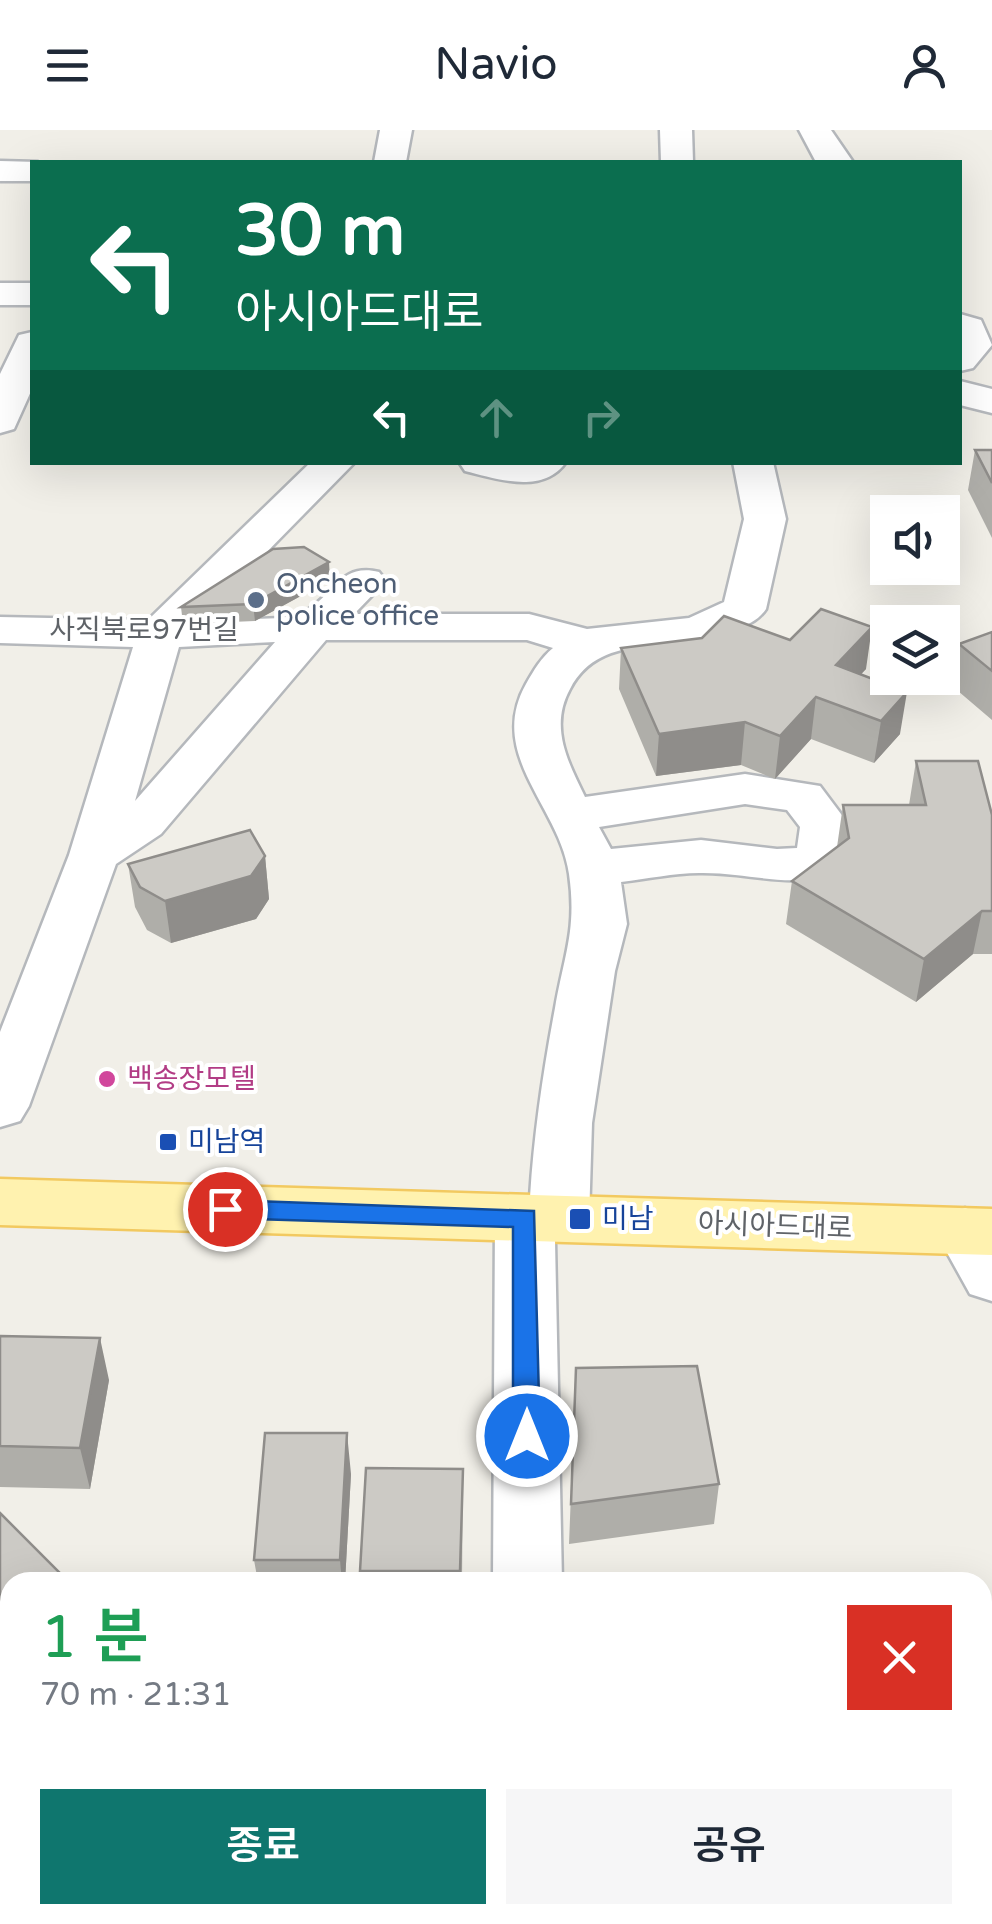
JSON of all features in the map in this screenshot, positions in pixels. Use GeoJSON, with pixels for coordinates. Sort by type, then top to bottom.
{"type":"FeatureCollection","features":[{"type":"Feature","properties":{"kind":"main road","name":"아시아드대로"},"geometry":{"type":"LineString","coordinates":[[0,1202],[542,1218],[983,1247]]}},
{"type":"Feature","properties":{"kind":"street"},"geometry":{"type":"LineString","coordinates":[[390,160],[396,130]]}},
{"type":"Feature","properties":{"kind":"street"},"geometry":{"type":"LineString","coordinates":[[676,130],[677,160]]}},
{"type":"Feature","properties":{"kind":"street"},"geometry":{"type":"LineString","coordinates":[[815,130],[833,160]]}},
{"type":"Feature","properties":{"kind":"street"},"geometry":{"type":"LineString","coordinates":[[0,171],[30,172]]}},
{"type":"Feature","properties":{"kind":"street"},"geometry":{"type":"LineString","coordinates":[[0,294],[30,294]]}},
{"type":"Feature","properties":{"kind":"street"},"geometry":{"type":"LineString","coordinates":[[962,326],[968,328],[974,348],[962,358]]}},
{"type":"Feature","properties":{"kind":"street"},"geometry":{"type":"LineString","coordinates":[[0,421],[30,348]]}},
{"type":"Feature","properties":{"kind":"street"},"geometry":{"type":"LineString","coordinates":[[962,394],[992,402]]}},
{"type":"Feature","properties":{"kind":"street"},"geometry":{"type":"LineString","coordinates":[[0,1106],[94,856],[160,634],[332,465]]}},
{"type":"Feature","properties":{"kind":"street"},"geometry":{"type":"LineString","coordinates":[[497,465],[534,471],[542,465]]}},
{"type":"Feature","properties":{"kind":"street"},"geometry":{"type":"LineString","coordinates":[[528,1572],[542,1218],[588,972],[601,924],[594,868],[572,815],[536,747],[539,702],[559,666],[586,643],[698,631],[744,609],[765,519],[754,465]]}},
{"type":"Feature","properties":{"kind":"street"},"geometry":{"type":"LineString","coordinates":[[94,856],[143,822],[313,627],[364,580]]}},
{"type":"Feature","properties":{"kind":"street","name":"사직북로97번길"},"geometry":{"type":"LineString","coordinates":[[0,630],[160,634],[313,627],[529,627],[586,643]]}},
{"type":"Feature","properties":{"kind":"street"},"geometry":{"type":"LineString","coordinates":[[572,815],[746,790],[803,798],[825,826],[822,862],[778,866],[701,856],[594,868]]}},
{"type":"Feature","properties":{"kind":"building"},"geometry":{"type":"Polygon","coordinates":[[[975,450],[992,450],[992,483],[975,450]]]}},
{"type":"Feature","properties":{"kind":"building"},"geometry":{"type":"Polygon","coordinates":[[[304,547],[329,562],[253,604],[181,607],[273,549],[304,547]]]}},
{"type":"Feature","properties":{"kind":"building"},"geometry":{"type":"Polygon","coordinates":[[[821,609],[870,626],[836,665],[870,678],[870,695],[904,695],[881,721],[816,697],[780,736],[745,722],[659,734],[621,648],[702,638],[724,616],[790,640],[821,609]]]}},
{"type":"Feature","properties":{"kind":"building"},"geometry":{"type":"Polygon","coordinates":[[[992,632],[992,671],[960,645],[992,632]]]}},
{"type":"Feature","properties":{"kind":"building"},"geometry":{"type":"Polygon","coordinates":[[[916,761],[978,761],[992,815],[992,911],[982,911],[924,959],[792,881],[849,838],[843,805],[926,805],[916,761]]]}},
{"type":"Feature","properties":{"kind":"building"},"geometry":{"type":"Polygon","coordinates":[[[250,830],[265,856],[251,876],[165,901],[140,887],[128,864],[250,830]]]}},
{"type":"Feature","properties":{"kind":"building"},"geometry":{"type":"Polygon","coordinates":[[[0,1336],[100,1338],[80,1448],[0,1446],[0,1336]]]}},
{"type":"Feature","properties":{"kind":"building"},"geometry":{"type":"Polygon","coordinates":[[[697,1366],[719,1484],[571,1504],[576,1368],[697,1366]]]}},
{"type":"Feature","properties":{"kind":"building"},"geometry":{"type":"Polygon","coordinates":[[[265,1433],[347,1433],[340,1560],[254,1560],[265,1433]]]}},
{"type":"Feature","properties":{"kind":"building"},"geometry":{"type":"Polygon","coordinates":[[[366,1468],[463,1469],[460,1571],[360,1571],[366,1468]]]}},
{"type":"Feature","properties":{"kind":"building"},"geometry":{"type":"Polygon","coordinates":[[[0,1513],[59,1572],[0,1572],[0,1513]]]}},
{"type":"Feature","properties":{"kind":"place","name":"Oncheon police office"},"geometry":{"type":"Point","coordinates":[256,600]}},
{"type":"Feature","properties":{"kind":"place","name":"백송장모텔"},"geometry":{"type":"Point","coordinates":[107,1079]}},
{"type":"Feature","properties":{"kind":"place","name":"미남역"},"geometry":{"type":"Point","coordinates":[168,1142]}},
{"type":"Feature","properties":{"kind":"place","name":"미남"},"geometry":{"type":"Point","coordinates":[580,1219]}},
{"type":"Feature","properties":{"kind":"route"},"geometry":{"type":"LineString","coordinates":[[225,1209],[526,1218],[527,1436]]}}]}
